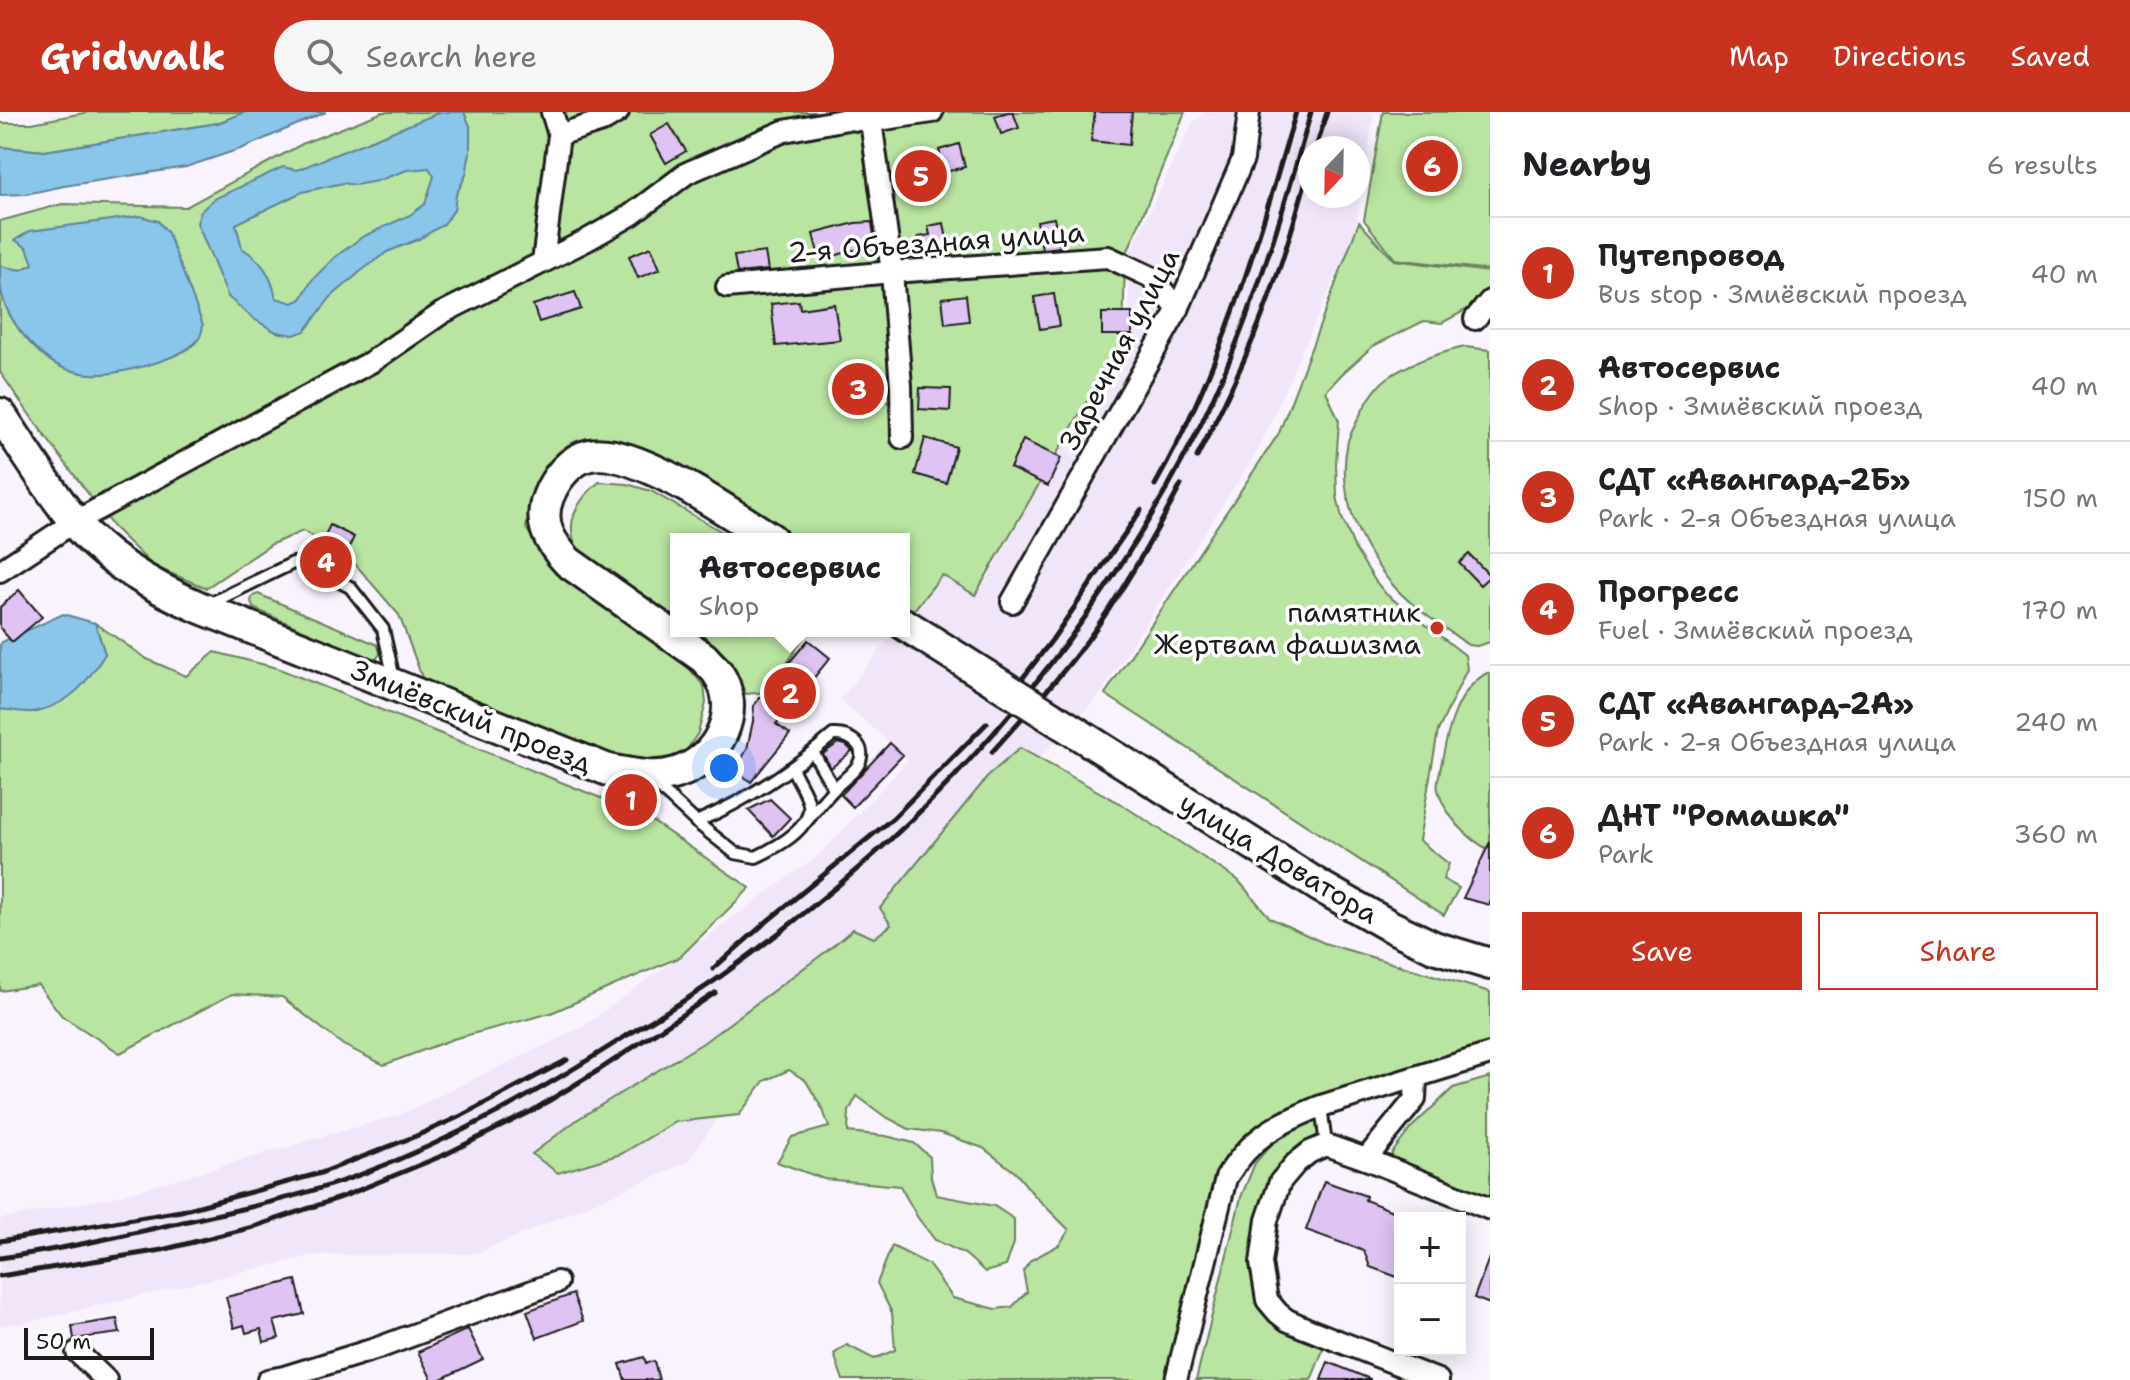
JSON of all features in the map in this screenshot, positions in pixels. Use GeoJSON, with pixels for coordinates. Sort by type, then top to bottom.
{"type":"FeatureCollection","features":[{"type":"Feature","properties":{"kind":"main road","name":"Змиёвский проезд"},"geometry":{"type":"LineString","coordinates":[[0,414],[74,522],[93,542],[146,581],[201,608],[608,770],[648,777],[675,773],[705,758],[722,734],[728,717],[725,688],[717,672],[704,658],[674,637]]}},
{"type":"Feature","properties":{"kind":"main road","name":"Змиёвский проезд"},"geometry":{"type":"LineString","coordinates":[[670,634],[568,562],[553,546],[546,531],[544,515],[548,498],[564,471],[576,460],[591,455],[611,455],[631,460],[761,533]]}},
{"type":"Feature","properties":{"kind":"main road","name":"улица Доватора"},"geometry":{"type":"LineString","coordinates":[[910,628],[1308,879],[1390,926],[1434,947],[1490,964]]}},
{"type":"Feature","properties":{"kind":"street"},"geometry":{"type":"LineString","coordinates":[[543,262],[559,135],[552,112]]}},
{"type":"Feature","properties":{"kind":"street"},"geometry":{"type":"LineString","coordinates":[[559,135],[605,120],[618,112]]}},
{"type":"Feature","properties":{"kind":"street"},"geometry":{"type":"LineString","coordinates":[[0,571],[74,522],[371,362],[442,313],[631,215],[687,173],[784,131],[847,119],[932,112]]}},
{"type":"Feature","properties":{"kind":"street","name":"Заречная улица"},"geometry":{"type":"LineString","coordinates":[[1012,602],[1178,309],[1243,159],[1249,112]]}},
{"type":"Feature","properties":{"kind":"street"},"geometry":{"type":"LineString","coordinates":[[872,116],[892,272],[902,438]]}},
{"type":"Feature","properties":{"kind":"street","name":"2-я Объездная улица"},"geometry":{"type":"LineString","coordinates":[[727,287],[1108,257],[1151,277],[1178,309]]}},
{"type":"Feature","properties":{"kind":"street"},"geometry":{"type":"LineString","coordinates":[[1475,319],[1490,301]]}},
{"type":"Feature","properties":{"kind":"street"},"geometry":{"type":"LineString","coordinates":[[1176,1380],[1226,1178],[1244,1151],[1280,1125],[1321,1106],[1490,1054]]}},
{"type":"Feature","properties":{"kind":"street"},"geometry":{"type":"LineString","coordinates":[[1366,1159],[1415,1099],[1416,1077]]}},
{"type":"Feature","properties":{"kind":"street"},"geometry":{"type":"LineString","coordinates":[[1438,1380],[1305,1328],[1278,1313],[1267,1300],[1261,1263],[1267,1220],[1280,1182],[1296,1163],[1326,1145],[1490,1209]]}},
{"type":"Feature","properties":{"kind":"street"},"geometry":{"type":"LineString","coordinates":[[279,1379],[378,1348],[557,1282]]}},
{"type":"Feature","properties":{"kind":"street"},"geometry":{"type":"LineString","coordinates":[[77,1352],[106,1380]]}},
{"type":"Feature","properties":{"kind":"lane"},"geometry":{"type":"LineString","coordinates":[[201,608],[293,563],[302,563],[350,587],[383,629],[395,685]]}},
{"type":"Feature","properties":{"kind":"lane"},"geometry":{"type":"LineString","coordinates":[[648,777],[696,822],[735,853],[756,857],[781,845],[805,823],[860,763],[860,750],[847,735],[833,735],[792,768],[726,810],[696,822]]}},
{"type":"Feature","properties":{"kind":"lane"},"geometry":{"type":"LineString","coordinates":[[813,752],[834,789]]}},
{"type":"Feature","properties":{"kind":"lane"},"geometry":{"type":"LineString","coordinates":[[792,768],[809,805],[805,823]]}},
{"type":"Feature","properties":{"kind":"lane"},"geometry":{"type":"LineString","coordinates":[[1321,1106],[1326,1145]]}},
{"type":"Feature","properties":{"kind":"shaded area"},"geometry":{"type":"Polygon","coordinates":[[[1205,112],[1374,112],[1370,137],[1298,136],[1298,208],[1359,208],[1355,232],[1258,450],[1098,697],[963,839],[846,984],[764,1048],[688,1162],[475,1254],[315,1255],[19,1324],[0,1325],[0,1219],[114,1197],[402,1114],[584,1026],[819,855],[909,760],[840,699],[891,637],[910,637],[910,614],[942,575],[980,591],[1129,329],[1129,254],[1192,124],[1205,112]]]}},
{"type":"Feature","properties":{"kind":"green space"},"geometry":{"type":"Polygon","coordinates":[[[89,112],[245,112],[218,123],[45,151],[0,147],[0,123],[32,123],[89,112]]]}},
{"type":"Feature","properties":{"kind":"green space"},"geometry":{"type":"Polygon","coordinates":[[[383,112],[1185,112],[1125,258],[1123,339],[975,595],[942,575],[910,615],[910,533],[777,533],[658,458],[613,440],[568,448],[537,496],[526,528],[543,555],[634,627],[681,659],[704,686],[706,703],[698,733],[686,751],[657,763],[591,751],[446,695],[423,680],[399,615],[350,558],[303,531],[272,544],[206,588],[153,566],[113,527],[0,372],[0,221],[62,204],[186,207],[304,143],[383,112]]]}},
{"type":"Feature","properties":{"kind":"green space"},"geometry":{"type":"Polygon","coordinates":[[[1383,112],[1490,112],[1490,270],[1395,259],[1364,220],[1366,208],[1370,208],[1370,186],[1383,112]]]}},
{"type":"Feature","properties":{"kind":"green space"},"geometry":{"type":"Polygon","coordinates":[[[1359,222],[1394,260],[1490,272],[1490,294],[1486,299],[1442,323],[1424,321],[1373,346],[1326,391],[1339,421],[1337,496],[1355,549],[1386,594],[1465,655],[1467,669],[1438,731],[1419,840],[1449,864],[1443,879],[1459,888],[1444,915],[1105,694],[1279,433],[1359,222]]]}},
{"type":"Feature","properties":{"kind":"green space"},"geometry":{"type":"Polygon","coordinates":[[[1465,347],[1490,350],[1490,642],[1477,646],[1468,645],[1408,601],[1379,568],[1353,517],[1345,480],[1349,438],[1378,387],[1414,363],[1465,347]]]}},
{"type":"Feature","properties":{"kind":"green space"},"geometry":{"type":"Polygon","coordinates":[[[599,482],[627,484],[651,491],[724,533],[670,533],[670,614],[606,575],[582,555],[576,546],[572,527],[576,510],[599,482]]]}},
{"type":"Feature","properties":{"kind":"green space"},"geometry":{"type":"Polygon","coordinates":[[[258,594],[378,645],[380,654],[372,660],[253,608],[251,601],[258,594]]]}},
{"type":"Feature","properties":{"kind":"green space"},"geometry":{"type":"Polygon","coordinates":[[[95,623],[147,659],[186,676],[215,652],[277,668],[643,815],[750,888],[680,957],[551,1013],[453,1039],[384,1065],[343,1045],[282,997],[232,994],[120,1053],[62,1016],[38,985],[0,991],[0,709],[37,712],[105,654],[95,623]]]}},
{"type":"Feature","properties":{"kind":"green space"},"geometry":{"type":"Polygon","coordinates":[[[706,637],[804,637],[768,692],[746,694],[728,661],[706,637]]]}},
{"type":"Feature","properties":{"kind":"green space"},"geometry":{"type":"Polygon","coordinates":[[[1490,673],[1490,850],[1473,840],[1458,825],[1441,799],[1438,787],[1446,740],[1460,701],[1490,673]]]}},
{"type":"Feature","properties":{"kind":"green space"},"geometry":{"type":"Polygon","coordinates":[[[1020,748],[1121,804],[1238,880],[1270,918],[1324,943],[1490,992],[1490,1046],[1457,1053],[1288,1107],[1259,1124],[1235,1148],[1218,1171],[1164,1380],[843,1380],[834,1354],[847,1345],[874,1359],[895,1350],[892,1313],[877,1283],[892,1246],[928,1264],[953,1298],[996,1309],[1012,1307],[1027,1292],[1023,1271],[1031,1260],[1059,1245],[1069,1230],[1016,1173],[983,1148],[941,1133],[909,1129],[884,1116],[857,1096],[849,1111],[848,1132],[914,1143],[930,1157],[936,1195],[994,1206],[1014,1219],[1014,1243],[1006,1266],[985,1272],[965,1254],[935,1240],[900,1186],[824,1179],[777,1162],[792,1137],[829,1127],[806,1081],[789,1070],[764,1081],[739,1115],[675,1122],[621,1154],[558,1173],[532,1154],[578,1119],[703,1043],[853,929],[874,938],[891,925],[880,908],[990,774],[1020,748]]]}},
{"type":"Feature","properties":{"kind":"green space"},"geometry":{"type":"Polygon","coordinates":[[[1490,1077],[1490,1209],[1392,1161],[1392,1153],[1412,1127],[1453,1088],[1490,1077]]]}},
{"type":"Feature","properties":{"kind":"green space"},"geometry":{"type":"Polygon","coordinates":[[[1320,1120],[1322,1141],[1277,1180],[1265,1302],[1325,1345],[1311,1380],[1196,1380],[1241,1197],[1255,1163],[1275,1140],[1320,1120]]]}},
{"type":"Feature","properties":{"kind":"water"},"geometry":{"type":"Polygon","coordinates":[[[245,112],[326,112],[243,148],[186,167],[26,194],[0,195],[0,147],[45,151],[218,123],[245,112]]]}},
{"type":"Feature","properties":{"kind":"water"},"geometry":{"type":"Polygon","coordinates":[[[441,112],[464,112],[470,126],[466,175],[456,195],[454,210],[444,224],[419,239],[387,252],[361,271],[330,298],[305,331],[294,335],[276,332],[254,319],[228,297],[197,223],[201,211],[214,199],[283,167],[297,170],[441,112]],[[429,168],[407,170],[377,181],[355,185],[343,183],[302,192],[236,224],[242,248],[265,269],[276,298],[293,303],[301,299],[312,280],[334,258],[362,237],[410,215],[425,204],[434,176],[429,168]]]}},
{"type":"Feature","properties":{"kind":"water"},"geometry":{"type":"Polygon","coordinates":[[[140,216],[158,221],[168,233],[203,325],[199,338],[176,355],[146,366],[115,372],[85,374],[55,364],[34,348],[9,314],[1,290],[0,266],[21,270],[33,264],[27,248],[15,240],[30,231],[140,216]]]}},
{"type":"Feature","properties":{"kind":"water"},"geometry":{"type":"Polygon","coordinates":[[[63,614],[95,623],[105,654],[78,690],[61,702],[38,711],[0,709],[0,645],[63,614]]]}},
{"type":"Feature","properties":{"kind":"building"},"geometry":{"type":"Polygon","coordinates":[[[1013,112],[1019,128],[1001,134],[995,116],[1013,112]]]}},
{"type":"Feature","properties":{"kind":"building"},"geometry":{"type":"Polygon","coordinates":[[[1095,112],[1132,112],[1129,145],[1091,141],[1095,112]]]}},
{"type":"Feature","properties":{"kind":"building"},"geometry":{"type":"Polygon","coordinates":[[[669,124],[686,151],[666,163],[650,135],[669,124]]]}},
{"type":"Feature","properties":{"kind":"building"},"geometry":{"type":"Polygon","coordinates":[[[959,144],[965,167],[945,172],[939,150],[959,144]]]}},
{"type":"Feature","properties":{"kind":"building"},"geometry":{"type":"Polygon","coordinates":[[[1054,218],[1060,247],[1042,249],[1037,221],[1054,218]]]}},
{"type":"Feature","properties":{"kind":"building"},"geometry":{"type":"Polygon","coordinates":[[[872,222],[876,250],[855,253],[854,250],[820,260],[813,234],[855,223],[872,222]]]}},
{"type":"Feature","properties":{"kind":"building"},"geometry":{"type":"Polygon","coordinates":[[[944,223],[949,251],[922,256],[918,237],[930,235],[928,226],[944,223]]]}},
{"type":"Feature","properties":{"kind":"building"},"geometry":{"type":"Polygon","coordinates":[[[651,247],[660,269],[638,278],[629,256],[651,247]]]}},
{"type":"Feature","properties":{"kind":"building"},"geometry":{"type":"Polygon","coordinates":[[[765,252],[768,270],[737,273],[734,256],[765,252]]]}},
{"type":"Feature","properties":{"kind":"building"},"geometry":{"type":"Polygon","coordinates":[[[575,292],[581,309],[539,322],[533,305],[575,292]]]}},
{"type":"Feature","properties":{"kind":"building"},"geometry":{"type":"Polygon","coordinates":[[[1054,294],[1059,326],[1040,329],[1034,297],[1054,294]]]}},
{"type":"Feature","properties":{"kind":"building"},"geometry":{"type":"Polygon","coordinates":[[[966,295],[969,321],[945,324],[942,298],[966,295]]]}},
{"type":"Feature","properties":{"kind":"building"},"geometry":{"type":"Polygon","coordinates":[[[799,301],[800,309],[834,304],[840,340],[776,346],[771,304],[799,301]]]}},
{"type":"Feature","properties":{"kind":"building"},"geometry":{"type":"Polygon","coordinates":[[[1102,313],[1132,313],[1132,335],[1102,335],[1102,313]]]}},
{"type":"Feature","properties":{"kind":"building"},"geometry":{"type":"Polygon","coordinates":[[[920,388],[951,389],[950,411],[919,409],[920,388]]]}},
{"type":"Feature","properties":{"kind":"building"},"geometry":{"type":"Polygon","coordinates":[[[925,438],[956,447],[946,483],[915,474],[925,438]]]}},
{"type":"Feature","properties":{"kind":"building"},"geometry":{"type":"Polygon","coordinates":[[[1023,440],[1061,458],[1048,486],[1010,468],[1023,440]]]}},
{"type":"Feature","properties":{"kind":"building"},"geometry":{"type":"Polygon","coordinates":[[[330,525],[354,537],[337,571],[313,560],[330,525]]]}},
{"type":"Feature","properties":{"kind":"building"},"geometry":{"type":"Polygon","coordinates":[[[1469,554],[1490,576],[1480,585],[1459,563],[1469,554]]]}},
{"type":"Feature","properties":{"kind":"building"},"geometry":{"type":"Polygon","coordinates":[[[19,590],[42,617],[12,642],[0,628],[0,607],[19,590]]]}},
{"type":"Feature","properties":{"kind":"building"},"geometry":{"type":"Polygon","coordinates":[[[808,640],[830,658],[776,724],[790,734],[751,782],[736,770],[747,749],[754,705],[808,640]]]}},
{"type":"Feature","properties":{"kind":"building"},"geometry":{"type":"Polygon","coordinates":[[[838,743],[852,751],[831,768],[823,754],[838,743]]]}},
{"type":"Feature","properties":{"kind":"building"},"geometry":{"type":"Polygon","coordinates":[[[890,743],[903,755],[853,807],[841,795],[890,743]]]}},
{"type":"Feature","properties":{"kind":"building"},"geometry":{"type":"Polygon","coordinates":[[[770,799],[790,818],[773,836],[748,810],[770,799]]]}},
{"type":"Feature","properties":{"kind":"building"},"geometry":{"type":"Polygon","coordinates":[[[1490,842],[1490,905],[1463,898],[1490,842]]]}},
{"type":"Feature","properties":{"kind":"building"},"geometry":{"type":"Polygon","coordinates":[[[1324,1181],[1366,1196],[1365,1200],[1395,1212],[1394,1276],[1370,1267],[1364,1251],[1306,1230],[1324,1181]]]}},
{"type":"Feature","properties":{"kind":"building"},"geometry":{"type":"Polygon","coordinates":[[[1490,1259],[1490,1304],[1474,1298],[1490,1259]]]}},
{"type":"Feature","properties":{"kind":"building"},"geometry":{"type":"Polygon","coordinates":[[[296,1280],[304,1314],[274,1321],[279,1338],[264,1342],[261,1329],[246,1333],[244,1325],[234,1328],[226,1297],[296,1280]]]}},
{"type":"Feature","properties":{"kind":"building"},"geometry":{"type":"Polygon","coordinates":[[[573,1294],[583,1321],[537,1338],[527,1311],[573,1294]]]}},
{"type":"Feature","properties":{"kind":"building"},"geometry":{"type":"Polygon","coordinates":[[[117,1319],[120,1333],[74,1339],[72,1326],[117,1319]]]}},
{"type":"Feature","properties":{"kind":"building"},"geometry":{"type":"Polygon","coordinates":[[[468,1329],[483,1359],[439,1380],[432,1380],[418,1352],[468,1329]]]}},
{"type":"Feature","properties":{"kind":"building"},"geometry":{"type":"Polygon","coordinates":[[[644,1357],[646,1363],[654,1361],[659,1380],[625,1380],[620,1364],[644,1357]]]}},
{"type":"Feature","properties":{"kind":"building"},"geometry":{"type":"Polygon","coordinates":[[[1328,1362],[1370,1379],[1370,1380],[1321,1380],[1328,1362]]]}},
{"type":"Feature","properties":{"kind":"railway"},"geometry":{"type":"LineString","coordinates":[[1155,485],[1200,396],[1219,349],[1253,255],[1296,112]]}},
{"type":"Feature","properties":{"kind":"railway"},"geometry":{"type":"LineString","coordinates":[[0,1258],[109,1238],[293,1196],[362,1174],[431,1145],[530,1094],[703,988],[788,926],[874,855],[954,777],[1019,704],[1107,586],[1158,503],[1203,420],[1240,334],[1271,246],[1311,112]]}},
{"type":"Feature","properties":{"kind":"railway"},"geometry":{"type":"LineString","coordinates":[[1320,136],[1327,112]]}},
{"type":"Feature","properties":{"kind":"railway"},"geometry":{"type":"LineString","coordinates":[[1197,457],[1260,322],[1298,208]]}},
{"type":"Feature","properties":{"kind":"railway"},"geometry":{"type":"LineString","coordinates":[[992,752],[1054,682],[1104,617],[1181,485]]}},
{"type":"Feature","properties":{"kind":"railway"},"geometry":{"type":"LineString","coordinates":[[1012,692],[1052,640],[1141,510]]}},
{"type":"Feature","properties":{"kind":"railway"},"geometry":{"type":"LineString","coordinates":[[713,969],[893,818],[987,723]]}},
{"type":"Feature","properties":{"kind":"railway"},"geometry":{"type":"LineString","coordinates":[[0,1276],[162,1250],[253,1227],[342,1197],[444,1155],[532,1111],[715,993]]}},
{"type":"Feature","properties":{"kind":"railway"},"geometry":{"type":"LineString","coordinates":[[0,1241],[181,1211],[321,1173],[461,1116],[567,1060]]}},
{"type":"Feature","properties":{"kind":"place","name":"ДНТ \"Ромашка\""},"geometry":{"type":"Point","coordinates":[1432,166]}},
{"type":"Feature","properties":{"kind":"place","name":"СДТ «Авангард-2А»"},"geometry":{"type":"Point","coordinates":[921,176]}},
{"type":"Feature","properties":{"kind":"place","name":"СДТ «Авангард-2Б»"},"geometry":{"type":"Point","coordinates":[858,389]}},
{"type":"Feature","properties":{"kind":"place","name":"Прогресс"},"geometry":{"type":"Point","coordinates":[326,562]}},
{"type":"Feature","properties":{"kind":"place","name":"памятник Жертвам фашизма"},"geometry":{"type":"Point","coordinates":[1437,628]}},
{"type":"Feature","properties":{"kind":"place","name":"Автосервис"},"geometry":{"type":"Point","coordinates":[790,693]}},
{"type":"Feature","properties":{"kind":"place","name":"Путепровод"},"geometry":{"type":"Point","coordinates":[631,800]}}]}
